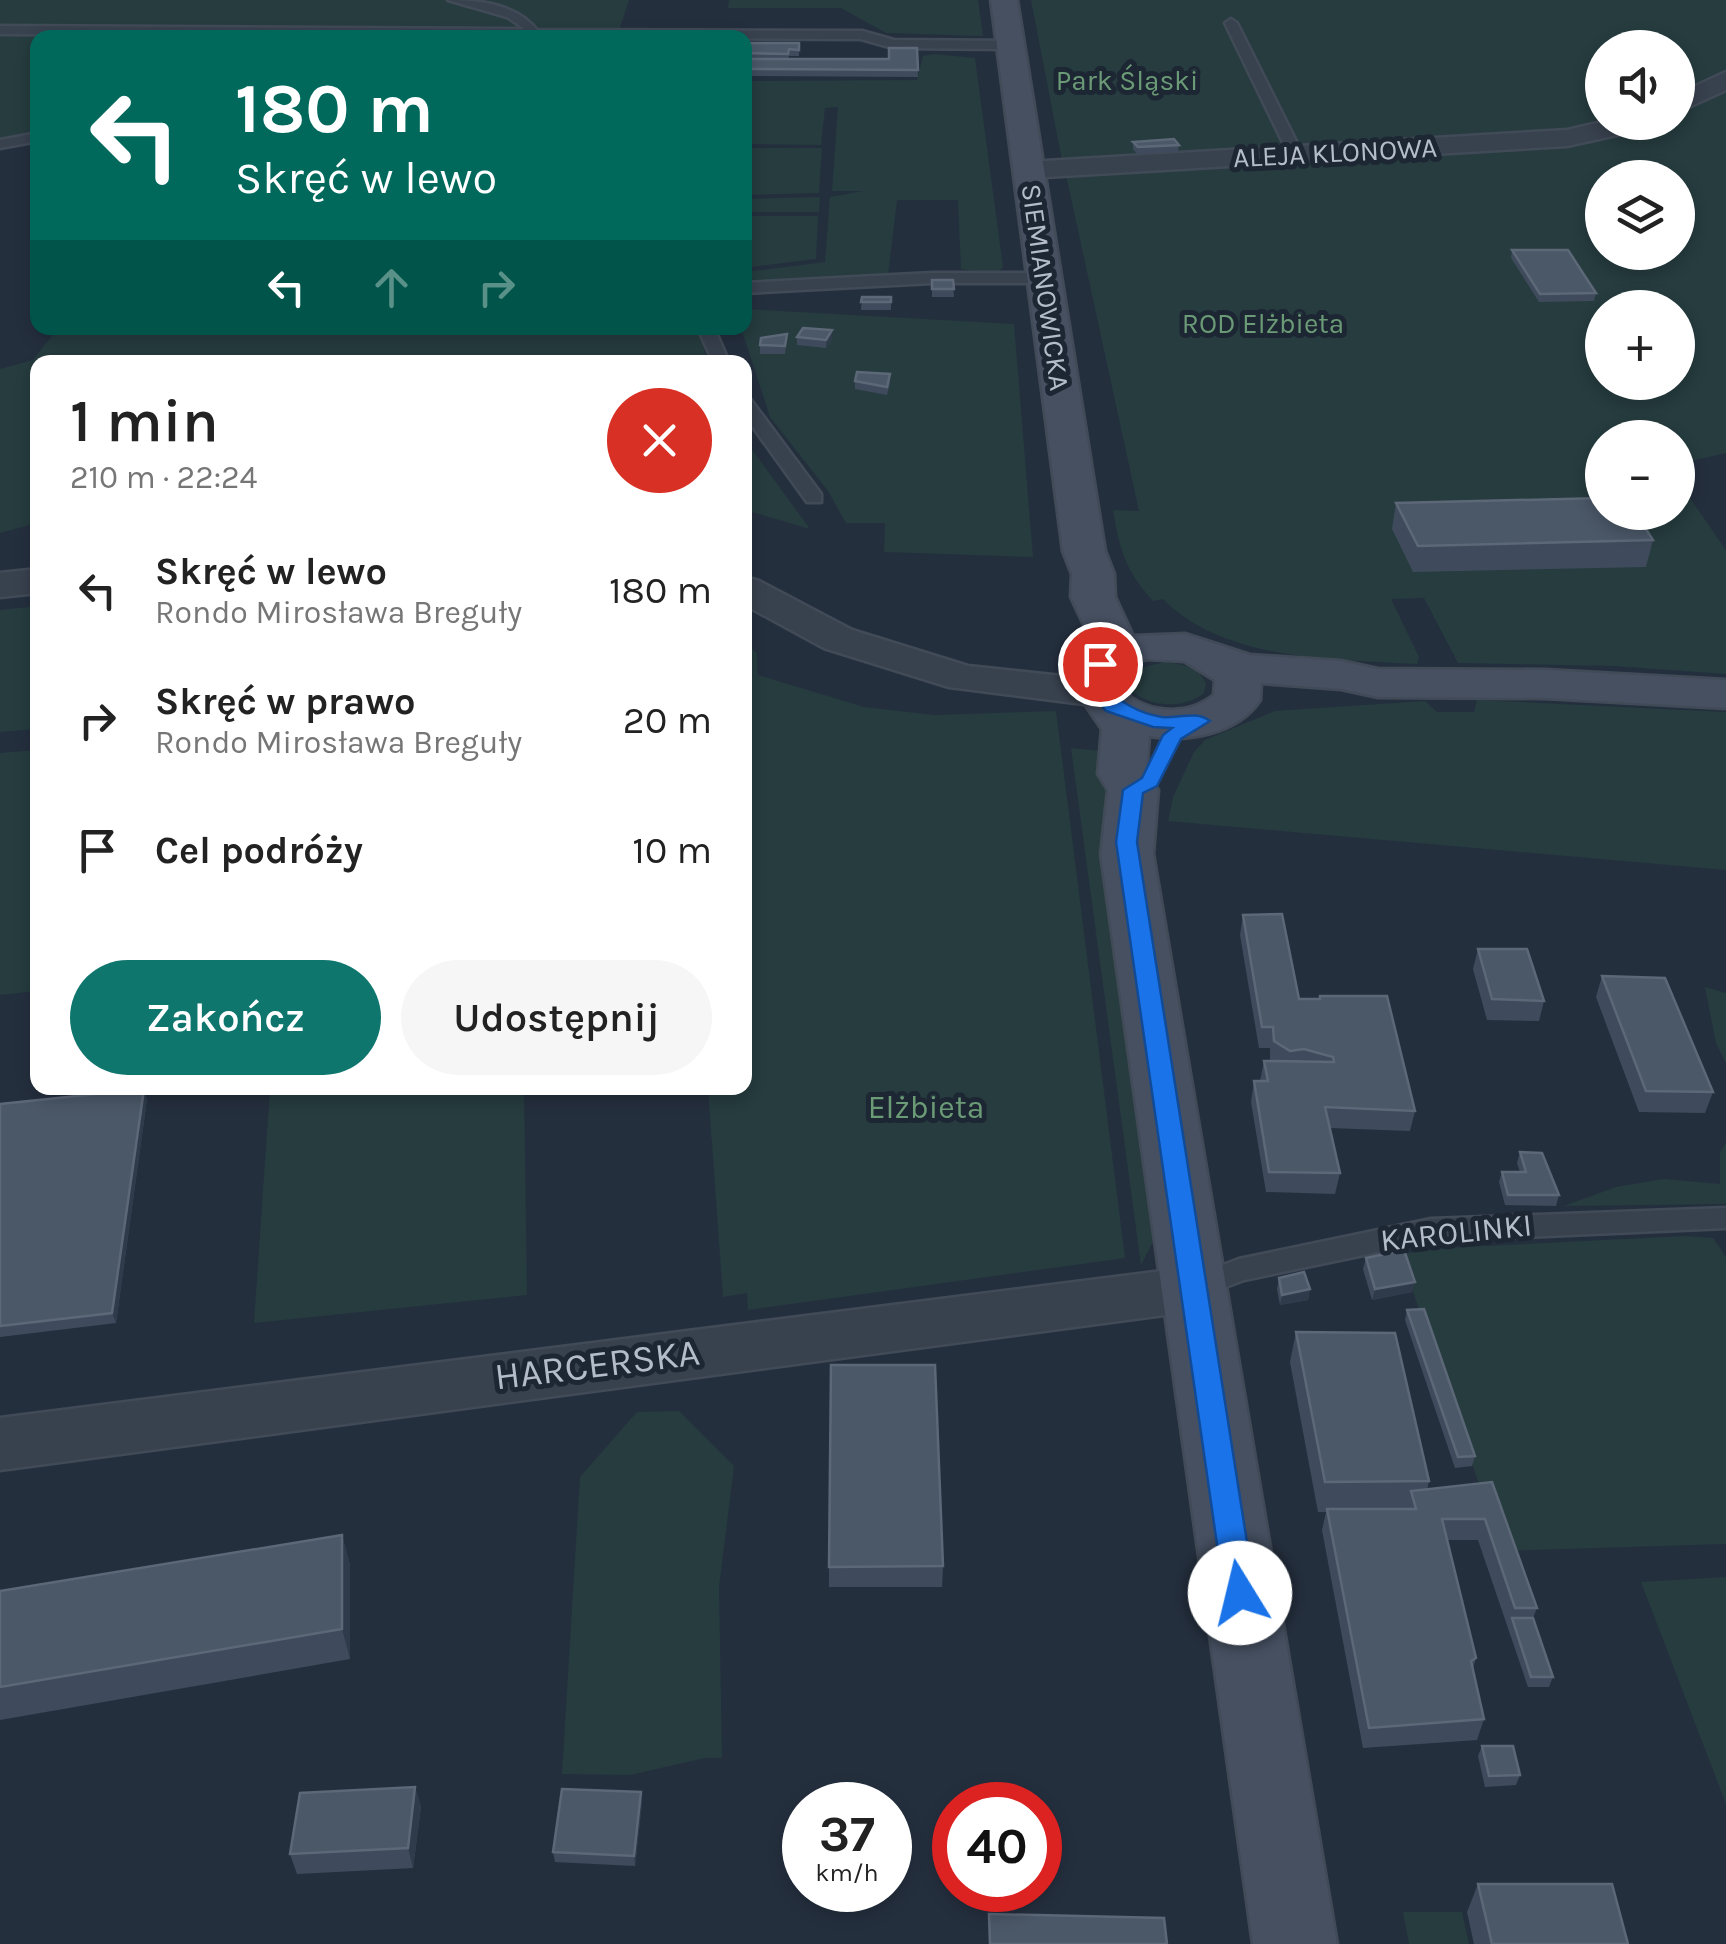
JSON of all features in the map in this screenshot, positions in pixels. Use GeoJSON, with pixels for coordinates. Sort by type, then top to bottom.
{"type":"FeatureCollection","features":[{"type":"Feature","properties":{"kind":"street","name":"SIEMIANOWICKA"},"geometry":{"type":"LineString","coordinates":[[1004,0],[1084,551],[1092,574],[1093,597],[1114,642],[1106,686],[1126,730],[1122,774],[1134,790],[1128,854],[1294,1944]]}},
{"type":"Feature","properties":{"kind":"street"},"geometry":{"type":"LineString","coordinates":[[1695,96],[1726,80]]}},
{"type":"Feature","properties":{"kind":"street","name":"ALEJA KLONOWA"},"geometry":{"type":"LineString","coordinates":[[1028,170],[1585,134]]}},
{"type":"Feature","properties":{"kind":"street"},"geometry":{"type":"LineString","coordinates":[[1092,574],[1171,645]]}},
{"type":"Feature","properties":{"kind":"street"},"geometry":{"type":"LineString","coordinates":[[0,586],[30,583]]}},
{"type":"Feature","properties":{"kind":"street"},"geometry":{"type":"LineString","coordinates":[[752,593],[838,639],[964,678],[1106,686],[1160,722],[1219,696],[1262,696],[1378,683],[1563,684],[1726,694]]}},
{"type":"Feature","properties":{"kind":"street"},"geometry":{"type":"LineString","coordinates":[[1106,686],[1136,647],[1171,645],[1200,651],[1219,696]]}},
{"type":"Feature","properties":{"kind":"street"},"geometry":{"type":"LineString","coordinates":[[1134,790],[1150,782],[1173,735],[1219,696]]}},
{"type":"Feature","properties":{"kind":"street","name":"HARCERSKA"},"geometry":{"type":"LineString","coordinates":[[0,1444],[1194,1288]]}},
{"type":"Feature","properties":{"kind":"lane"},"geometry":{"type":"LineString","coordinates":[[454,0],[508,12],[527,30]]}},
{"type":"Feature","properties":{"kind":"lane"},"geometry":{"type":"LineString","coordinates":[[1230,23],[1296,155]]}},
{"type":"Feature","properties":{"kind":"lane"},"geometry":{"type":"LineString","coordinates":[[0,30],[30,30]]}},
{"type":"Feature","properties":{"kind":"lane"},"geometry":{"type":"LineString","coordinates":[[752,35],[862,35],[893,44],[1010,45]]}},
{"type":"Feature","properties":{"kind":"lane"},"geometry":{"type":"LineString","coordinates":[[0,144],[30,138]]}},
{"type":"Feature","properties":{"kind":"lane"},"geometry":{"type":"LineString","coordinates":[[752,288],[912,279],[1044,278]]}},
{"type":"Feature","properties":{"kind":"lane"},"geometry":{"type":"LineString","coordinates":[[752,303],[837,295],[912,279]]}},
{"type":"Feature","properties":{"kind":"lane"},"geometry":{"type":"LineString","coordinates":[[752,414],[814,498]]}},
{"type":"Feature","properties":{"kind":"lane","name":"KAROLINKI"},"geometry":{"type":"LineString","coordinates":[[1194,1288],[1240,1270],[1431,1230],[1723,1224]]}},
{"type":"Feature","properties":{"kind":"green space"},"geometry":{"type":"Polygon","coordinates":[[[0,0],[629,0],[619,30],[30,30],[30,144],[0,150],[0,0]]]}},
{"type":"Feature","properties":{"kind":"green space"},"geometry":{"type":"Polygon","coordinates":[[[729,0],[978,0],[983,36],[886,33],[841,8],[728,8],[729,0]]]}},
{"type":"Feature","properties":{"kind":"green space","name":"Park Śląski"},"geometry":{"type":"Polygon","coordinates":[[[1031,0],[1726,0],[1726,73],[1695,89],[1695,30],[1585,30],[1585,130],[1581,132],[1062,160],[1031,0]]]}},
{"type":"Feature","properties":{"kind":"green space"},"geometry":{"type":"Polygon","coordinates":[[[923,56],[975,58],[1003,267],[997,274],[961,269],[958,200],[897,200],[888,275],[752,283],[752,271],[825,262],[830,197],[863,191],[832,191],[838,107],[825,108],[821,145],[752,144],[752,81],[917,80],[923,56]]]}},
{"type":"Feature","properties":{"kind":"green space","name":"ROD Elżbieta"},"geometry":{"type":"Polygon","coordinates":[[[1726,90],[1726,453],[1695,460],[1695,420],[1585,420],[1585,530],[1695,530],[1695,505],[1726,550],[1726,674],[1614,666],[1458,663],[1424,598],[1391,599],[1419,657],[1417,664],[1316,658],[1248,645],[1216,635],[1163,599],[1153,601],[1130,569],[1115,524],[1113,510],[1139,511],[1066,175],[1585,140],[1695,140],[1695,106],[1726,90]]]}},
{"type":"Feature","properties":{"kind":"green space"},"geometry":{"type":"Polygon","coordinates":[[[752,148],[822,148],[819,193],[752,195],[752,148]]]}},
{"type":"Feature","properties":{"kind":"green space"},"geometry":{"type":"Polygon","coordinates":[[[820,197],[819,212],[752,212],[752,199],[820,197]]]}},
{"type":"Feature","properties":{"kind":"green space"},"geometry":{"type":"Polygon","coordinates":[[[752,216],[818,216],[816,259],[752,267],[752,216]]]}},
{"type":"Feature","properties":{"kind":"green space"},"geometry":{"type":"Polygon","coordinates":[[[752,309],[1014,324],[1033,557],[884,552],[885,523],[846,523],[828,491],[770,417],[743,335],[752,335],[752,309]]]}},
{"type":"Feature","properties":{"kind":"green space"},"geometry":{"type":"Polygon","coordinates":[[[53,335],[701,335],[706,355],[37,355],[53,335]]]}},
{"type":"Feature","properties":{"kind":"green space"},"geometry":{"type":"Polygon","coordinates":[[[30,361],[30,525],[0,533],[0,369],[30,361]]]}},
{"type":"Feature","properties":{"kind":"green space"},"geometry":{"type":"Polygon","coordinates":[[[752,450],[810,529],[752,512],[752,450]]]}},
{"type":"Feature","properties":{"kind":"green space"},"geometry":{"type":"Polygon","coordinates":[[[30,607],[30,730],[0,732],[0,610],[30,607]]]}},
{"type":"Feature","properties":{"kind":"green space","name":"Elżbieta"},"geometry":{"type":"Polygon","coordinates":[[[752,648],[757,653],[758,675],[864,707],[934,715],[1056,711],[1125,1258],[748,1310],[747,1293],[723,1297],[709,1095],[752,1095],[752,648]]]}},
{"type":"Feature","properties":{"kind":"green space"},"geometry":{"type":"Polygon","coordinates":[[[1165,662],[1194,670],[1206,684],[1204,693],[1186,702],[1167,704],[1147,700],[1130,690],[1127,679],[1133,670],[1165,662]]]}},
{"type":"Feature","properties":{"kind":"green space"},"geometry":{"type":"Polygon","coordinates":[[[1477,700],[1726,712],[1726,870],[1168,821],[1173,797],[1194,752],[1205,740],[1275,711],[1425,701],[1437,712],[1474,712],[1477,700]]]}},
{"type":"Feature","properties":{"kind":"green space"},"geometry":{"type":"Polygon","coordinates":[[[1071,748],[1101,751],[1111,758],[1101,835],[1156,1236],[1141,1265],[1071,748]]]}},
{"type":"Feature","properties":{"kind":"green space"},"geometry":{"type":"Polygon","coordinates":[[[30,751],[30,992],[0,995],[0,753],[30,751]]]}},
{"type":"Feature","properties":{"kind":"green space"},"geometry":{"type":"Polygon","coordinates":[[[1705,987],[1726,993],[1726,1063],[1716,1043],[1705,987]]]}},
{"type":"Feature","properties":{"kind":"green space"},"geometry":{"type":"Polygon","coordinates":[[[270,1095],[524,1095],[527,1295],[254,1323],[270,1095]]]}},
{"type":"Feature","properties":{"kind":"green space"},"geometry":{"type":"Polygon","coordinates":[[[1726,1143],[1726,1204],[1564,1206],[1616,1187],[1664,1179],[1720,1184],[1720,1152],[1726,1143]]]}},
{"type":"Feature","properties":{"kind":"green space"},"geometry":{"type":"Polygon","coordinates":[[[1685,1236],[1713,1238],[1726,1257],[1726,1544],[1502,1551],[1400,1254],[1446,1248],[1685,1236]]]}},
{"type":"Feature","properties":{"kind":"green space"},"geometry":{"type":"Polygon","coordinates":[[[679,1411],[734,1466],[719,1587],[722,1758],[705,1758],[630,1775],[562,1774],[580,1477],[637,1412],[679,1411]]]}},
{"type":"Feature","properties":{"kind":"green space"},"geometry":{"type":"Polygon","coordinates":[[[1726,1577],[1726,1804],[1641,1582],[1726,1577]]]}},
{"type":"Feature","properties":{"kind":"green space"},"geometry":{"type":"Polygon","coordinates":[[[1403,1912],[1462,1912],[1469,1944],[1409,1944],[1403,1912]]]}},
{"type":"Feature","properties":{"kind":"building"},"geometry":{"type":"Polygon","coordinates":[[[752,43],[799,43],[799,50],[789,49],[788,54],[752,53],[752,43]]]}},
{"type":"Feature","properties":{"kind":"building"},"geometry":{"type":"Polygon","coordinates":[[[889,48],[917,48],[918,70],[752,69],[752,59],[889,59],[889,48]]]}},
{"type":"Feature","properties":{"kind":"building"},"geometry":{"type":"Polygon","coordinates":[[[1174,139],[1179,145],[1138,147],[1133,142],[1174,139]]]}},
{"type":"Feature","properties":{"kind":"building"},"geometry":{"type":"Polygon","coordinates":[[[1512,250],[1568,250],[1594,290],[1585,290],[1585,293],[1540,294],[1512,250]]]}},
{"type":"Feature","properties":{"kind":"building"},"geometry":{"type":"Polygon","coordinates":[[[932,280],[953,280],[954,289],[932,289],[932,280]]]}},
{"type":"Feature","properties":{"kind":"building"},"geometry":{"type":"Polygon","coordinates":[[[862,297],[891,297],[891,302],[861,302],[862,297]]]}},
{"type":"Feature","properties":{"kind":"building"},"geometry":{"type":"Polygon","coordinates":[[[803,328],[832,330],[826,340],[797,337],[803,328]]]}},
{"type":"Feature","properties":{"kind":"building"},"geometry":{"type":"Polygon","coordinates":[[[787,334],[785,346],[760,345],[761,338],[787,334]]]}},
{"type":"Feature","properties":{"kind":"building"},"geometry":{"type":"Polygon","coordinates":[[[857,372],[890,374],[887,387],[855,381],[857,372]]]}},
{"type":"Feature","properties":{"kind":"building"},"geometry":{"type":"Polygon","coordinates":[[[1585,498],[1585,530],[1647,530],[1653,540],[1418,546],[1396,503],[1585,498]]]}},
{"type":"Feature","properties":{"kind":"building"},"geometry":{"type":"Polygon","coordinates":[[[1282,914],[1299,999],[1387,996],[1415,1111],[1325,1107],[1340,1173],[1269,1172],[1254,1081],[1268,1081],[1264,1061],[1334,1062],[1333,1057],[1304,1049],[1290,1051],[1274,1041],[1273,1027],[1262,1027],[1243,915],[1282,914]]]}},
{"type":"Feature","properties":{"kind":"building"},"geometry":{"type":"Polygon","coordinates":[[[1478,949],[1527,949],[1544,1001],[1492,999],[1478,949]]]}},
{"type":"Feature","properties":{"kind":"building"},"geometry":{"type":"Polygon","coordinates":[[[1602,976],[1665,978],[1713,1092],[1646,1091],[1602,976]]]}},
{"type":"Feature","properties":{"kind":"building"},"geometry":{"type":"Polygon","coordinates":[[[86,1095],[143,1095],[112,1313],[0,1326],[0,1104],[86,1095]]]}},
{"type":"Feature","properties":{"kind":"building"},"geometry":{"type":"Polygon","coordinates":[[[1520,1152],[1542,1153],[1559,1195],[1508,1195],[1502,1172],[1526,1172],[1520,1152]]]}},
{"type":"Feature","properties":{"kind":"building"},"geometry":{"type":"Polygon","coordinates":[[[1404,1250],[1415,1282],[1375,1289],[1366,1258],[1404,1250]]]}},
{"type":"Feature","properties":{"kind":"building"},"geometry":{"type":"Polygon","coordinates":[[[1304,1272],[1310,1289],[1282,1295],[1279,1278],[1304,1272]]]}},
{"type":"Feature","properties":{"kind":"building"},"geometry":{"type":"Polygon","coordinates":[[[1424,1309],[1475,1456],[1458,1457],[1407,1310],[1424,1309]]]}},
{"type":"Feature","properties":{"kind":"building"},"geometry":{"type":"Polygon","coordinates":[[[1296,1332],[1395,1333],[1429,1481],[1325,1482],[1296,1332]]]}},
{"type":"Feature","properties":{"kind":"building"},"geometry":{"type":"Polygon","coordinates":[[[831,1365],[935,1365],[943,1566],[829,1567],[831,1365]]]}},
{"type":"Feature","properties":{"kind":"building"},"geometry":{"type":"Polygon","coordinates":[[[1492,1482],[1537,1608],[1515,1608],[1485,1519],[1442,1519],[1476,1658],[1471,1661],[1484,1719],[1369,1728],[1327,1509],[1416,1509],[1411,1491],[1492,1482]]]}},
{"type":"Feature","properties":{"kind":"building"},"geometry":{"type":"Polygon","coordinates":[[[342,1535],[342,1629],[0,1687],[0,1591],[342,1535]]]}},
{"type":"Feature","properties":{"kind":"building"},"geometry":{"type":"Polygon","coordinates":[[[1512,1618],[1533,1618],[1553,1677],[1531,1677],[1512,1618]]]}},
{"type":"Feature","properties":{"kind":"building"},"geometry":{"type":"Polygon","coordinates":[[[1482,1746],[1513,1746],[1520,1775],[1489,1776],[1482,1746]]]}},
{"type":"Feature","properties":{"kind":"building"},"geometry":{"type":"Polygon","coordinates":[[[415,1787],[408,1848],[290,1854],[300,1793],[415,1787]]]}},
{"type":"Feature","properties":{"kind":"building"},"geometry":{"type":"Polygon","coordinates":[[[562,1789],[641,1792],[634,1856],[553,1852],[562,1789]]]}},
{"type":"Feature","properties":{"kind":"building"},"geometry":{"type":"Polygon","coordinates":[[[1478,1884],[1612,1884],[1628,1944],[1492,1944],[1478,1884]]]}},
{"type":"Feature","properties":{"kind":"building"},"geometry":{"type":"Polygon","coordinates":[[[989,1914],[1164,1918],[1167,1944],[990,1944],[989,1914]]]}},
{"type":"Feature","properties":{"kind":"route"},"geometry":{"type":"LineString","coordinates":[[1100,664],[1095,686],[1112,707],[1160,722],[1200,721],[1173,735],[1150,782],[1134,790],[1127,842],[1240,1593]]}}]}
